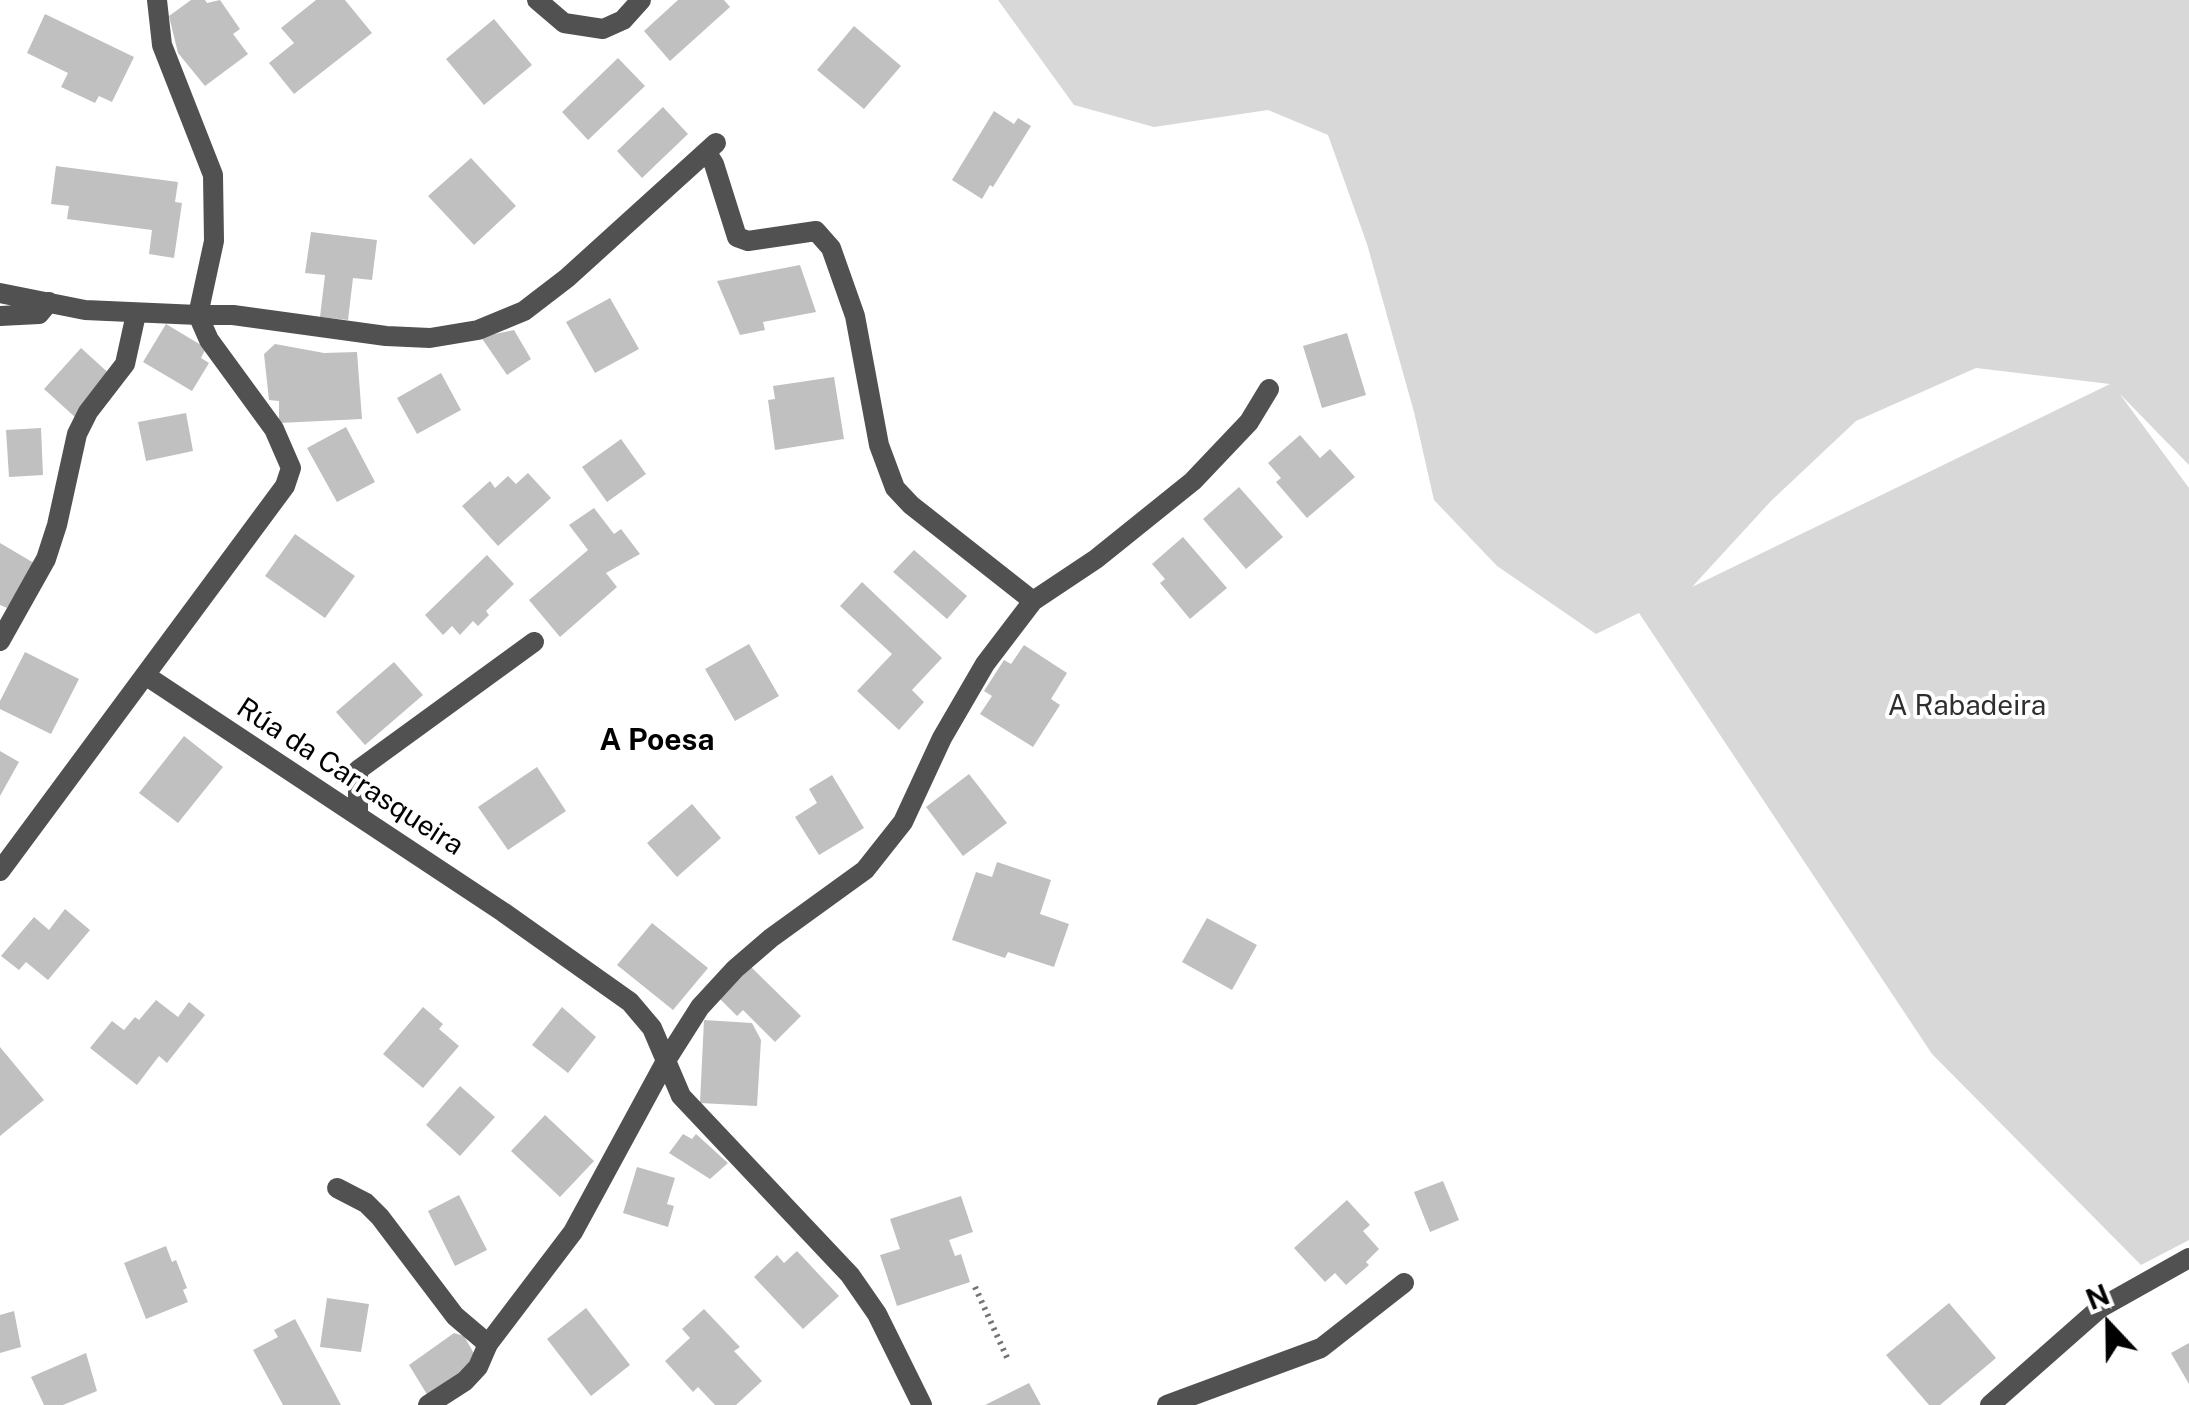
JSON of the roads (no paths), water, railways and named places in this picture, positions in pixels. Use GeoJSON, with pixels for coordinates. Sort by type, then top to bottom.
{"type":"FeatureCollection","features":[{"type":"Feature","properties":{"kind":"street"},"geometry":{"type":"LineString","coordinates":[[0,871],[284,486],[291,468],[274,428],[209,340],[198,315],[214,241],[213,175],[162,45],[157,0]]}},
{"type":"Feature","properties":{"kind":"street"},"geometry":{"type":"LineString","coordinates":[[537,0],[564,23],[603,29],[623,20],[641,0]]}},
{"type":"Feature","properties":{"kind":"street"},"geometry":{"type":"LineString","coordinates":[[0,293],[85,310],[233,315],[386,336],[430,338],[478,330],[524,310],[567,278],[711,148],[737,237],[748,241],[816,231],[831,248],[855,316],[879,445],[896,488],[911,505],[1033,601]]}},
{"type":"Feature","properties":{"kind":"street"},"geometry":{"type":"LineString","coordinates":[[0,316],[39,314],[49,302]]}},
{"type":"Feature","properties":{"kind":"street"},"geometry":{"type":"LineString","coordinates":[[0,641],[46,559],[76,434],[125,364],[136,314]]}},
{"type":"Feature","properties":{"kind":"street"},"geometry":{"type":"LineString","coordinates":[[428,1405],[478,1368],[488,1344],[573,1232],[667,1059],[700,1007],[735,970],[865,870],[903,822],[942,738],[985,664],[1033,601],[1096,558],[1194,481],[1248,422],[1269,388]]}},
{"type":"Feature","properties":{"kind":"street"},"geometry":{"type":"LineString","coordinates":[[358,816],[358,770],[534,642]]}},
{"type":"Feature","properties":{"kind":"street","name":"Rúa da Carrasqueira"},"geometry":{"type":"LineString","coordinates":[[145,675],[503,912],[630,1002],[652,1028],[682,1096],[850,1275],[876,1314],[922,1405]]}},
{"type":"Feature","properties":{"kind":"street"},"geometry":{"type":"LineString","coordinates":[[337,1188],[380,1217],[455,1316],[488,1344]]}},
{"type":"Feature","properties":{"kind":"street"},"geometry":{"type":"LineString","coordinates":[[1990,1405],[2100,1308],[2189,1258]]}},
{"type":"Feature","properties":{"kind":"street"},"geometry":{"type":"LineString","coordinates":[[1166,1405],[1321,1348],[1404,1283]]}},
{"type":"Feature","properties":{"kind":"district","name":"A Poesa"},"geometry":{"type":"Point","coordinates":[657,741]}},
{"type":"Feature","properties":{"kind":"park label","name":"A Rabadeira"},"geometry":{"type":"Point","coordinates":[1967,706]}}]}
